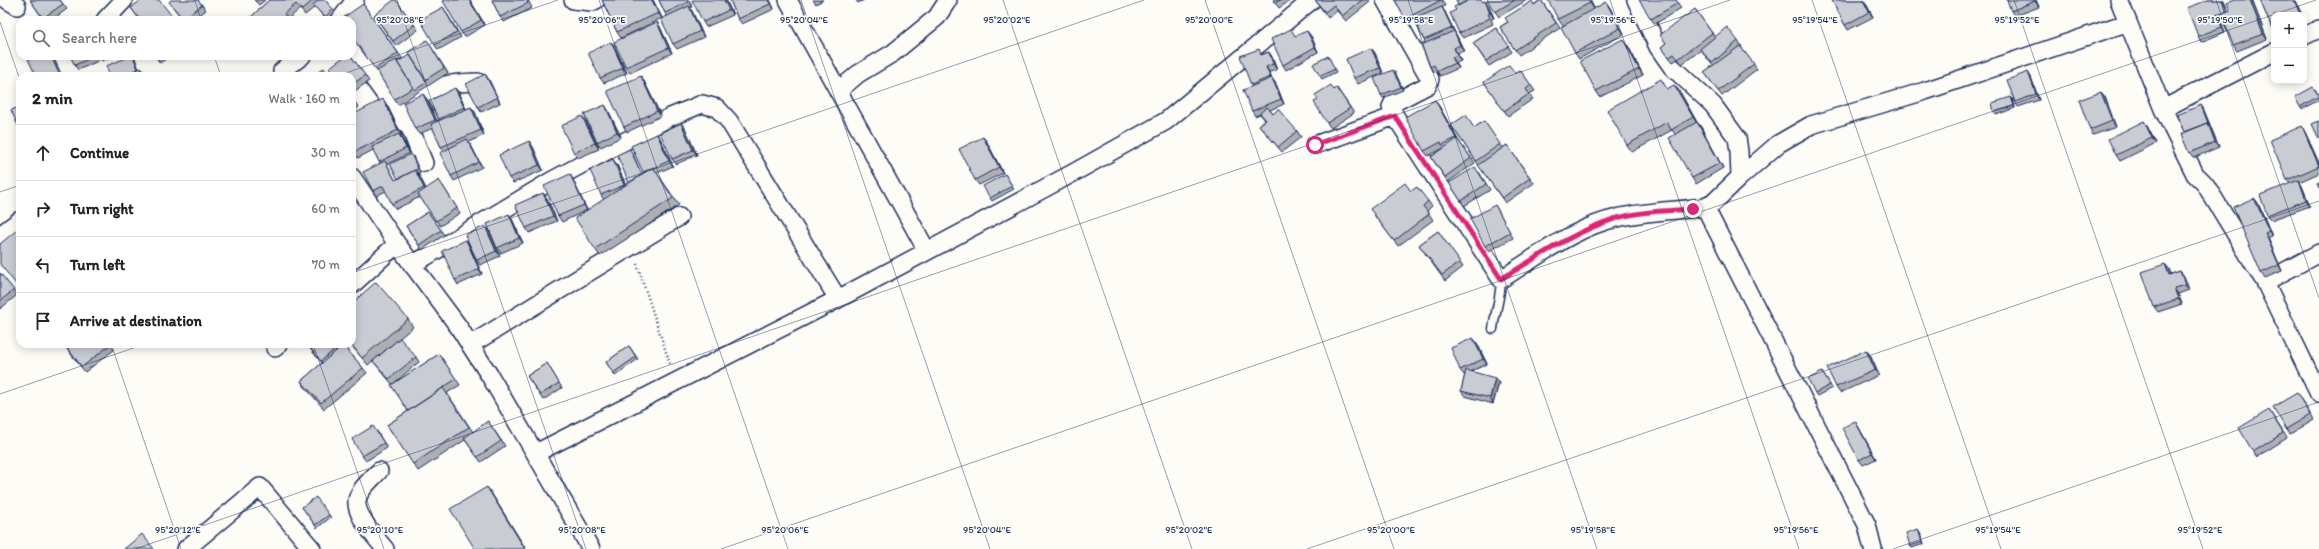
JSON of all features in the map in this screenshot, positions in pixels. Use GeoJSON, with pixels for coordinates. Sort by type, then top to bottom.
{"type":"FeatureCollection","features":[{"type":"Feature","properties":{"kind":"street"},"geometry":{"type":"LineString","coordinates":[[109,16],[124,0]]}},
{"type":"Feature","properties":{"kind":"street"},"geometry":{"type":"LineString","coordinates":[[573,0],[592,2],[596,0]]}},
{"type":"Feature","properties":{"kind":"street"},"geometry":{"type":"LineString","coordinates":[[788,0],[927,251]]}},
{"type":"Feature","properties":{"kind":"street"},"geometry":{"type":"LineString","coordinates":[[838,91],[848,81],[899,49],[937,17],[948,0]]}},
{"type":"Feature","properties":{"kind":"street"},"geometry":{"type":"LineString","coordinates":[[536,453],[838,299],[1166,121],[1312,0]]}},
{"type":"Feature","properties":{"kind":"street"},"geometry":{"type":"LineString","coordinates":[[1385,0],[1430,79],[1428,85],[1393,102],[1391,107],[1395,116],[1501,279],[1573,235],[1615,218],[1648,212],[1705,207],[1713,203],[1778,144],[1811,125],[1925,91],[2126,22]]}},
{"type":"Feature","properties":{"kind":"street"},"geometry":{"type":"LineString","coordinates":[[1636,0],[1658,47],[1672,67],[1713,105],[1737,138],[1740,177]]}},
{"type":"Feature","properties":{"kind":"street"},"geometry":{"type":"LineString","coordinates":[[2119,0],[2126,22],[2163,108],[2195,174],[2209,190],[2265,282],[2319,394]]}},
{"type":"Feature","properties":{"kind":"street"},"geometry":{"type":"LineString","coordinates":[[2307,34],[2319,28]]}},
{"type":"Feature","properties":{"kind":"street"},"geometry":{"type":"LineString","coordinates":[[356,54],[399,111],[411,130],[424,163]]}},
{"type":"Feature","properties":{"kind":"street"},"geometry":{"type":"LineString","coordinates":[[2163,108],[2271,54]]}},
{"type":"Feature","properties":{"kind":"street"},"geometry":{"type":"LineString","coordinates":[[282,72],[297,60]]}},
{"type":"Feature","properties":{"kind":"street"},"geometry":{"type":"LineString","coordinates":[[399,111],[415,99],[447,83],[478,82]]}},
{"type":"Feature","properties":{"kind":"street"},"geometry":{"type":"LineString","coordinates":[[412,265],[551,182],[668,118],[702,104],[717,108],[729,121],[838,299]]}},
{"type":"Feature","properties":{"kind":"street"},"geometry":{"type":"LineString","coordinates":[[1315,145],[1395,116]]}},
{"type":"Feature","properties":{"kind":"street"},"geometry":{"type":"LineString","coordinates":[[356,183],[397,244],[470,344],[536,453],[591,549]]}},
{"type":"Feature","properties":{"kind":"street"},"geometry":{"type":"LineString","coordinates":[[1705,207],[1867,525],[1873,549]]}},
{"type":"Feature","properties":{"kind":"street"},"geometry":{"type":"LineString","coordinates":[[470,344],[679,217]]}},
{"type":"Feature","properties":{"kind":"street"},"geometry":{"type":"LineString","coordinates":[[0,235],[16,223]]}},
{"type":"Feature","properties":{"kind":"street"},"geometry":{"type":"LineString","coordinates":[[356,281],[397,244]]}},
{"type":"Feature","properties":{"kind":"street"},"geometry":{"type":"LineString","coordinates":[[2265,282],[2319,253]]}},
{"type":"Feature","properties":{"kind":"street"},"geometry":{"type":"LineString","coordinates":[[379,471],[360,492],[356,501],[358,512],[385,549]]}},
{"type":"Feature","properties":{"kind":"street"},"geometry":{"type":"LineString","coordinates":[[186,549],[260,487],[312,549]]}},
{"type":"Feature","properties":{"kind":"lane"},"geometry":{"type":"LineString","coordinates":[[1493,329],[1495,307],[1501,292],[1501,279]]}},
{"type":"Feature","properties":{"kind":"path"},"geometry":{"type":"LineString","coordinates":[[631,246],[676,382]]}},
{"type":"Feature","properties":{"kind":"building"},"geometry":{"type":"Polygon","coordinates":[[[30,0],[60,0],[63,4],[46,16],[42,16],[30,0]]]}},
{"type":"Feature","properties":{"kind":"building"},"geometry":{"type":"Polygon","coordinates":[[[141,0],[159,0],[172,16],[137,16],[131,8],[141,0]]]}},
{"type":"Feature","properties":{"kind":"building"},"geometry":{"type":"Polygon","coordinates":[[[171,0],[198,0],[202,5],[187,16],[181,16],[169,2],[171,0]]]}},
{"type":"Feature","properties":{"kind":"building"},"geometry":{"type":"Polygon","coordinates":[[[269,0],[313,0],[302,10],[296,4],[284,14],[286,16],[252,16],[269,0]]]}},
{"type":"Feature","properties":{"kind":"building"},"geometry":{"type":"Polygon","coordinates":[[[319,0],[325,0],[333,9],[326,16],[324,16],[313,5],[319,0]]]}},
{"type":"Feature","properties":{"kind":"building"},"geometry":{"type":"Polygon","coordinates":[[[396,0],[414,25],[393,41],[374,15],[396,0]]]}},
{"type":"Feature","properties":{"kind":"building"},"geometry":{"type":"Polygon","coordinates":[[[469,0],[481,20],[461,32],[443,1],[469,0]]]}},
{"type":"Feature","properties":{"kind":"building"},"geometry":{"type":"Polygon","coordinates":[[[492,0],[527,0],[528,3],[500,17],[492,0]]]}},
{"type":"Feature","properties":{"kind":"building"},"geometry":{"type":"Polygon","coordinates":[[[602,0],[652,0],[658,13],[617,32],[602,0]]]}},
{"type":"Feature","properties":{"kind":"building"},"geometry":{"type":"Polygon","coordinates":[[[659,0],[687,0],[688,2],[665,13],[659,0]]]}},
{"type":"Feature","properties":{"kind":"building"},"geometry":{"type":"Polygon","coordinates":[[[692,0],[724,0],[729,10],[703,22],[692,0]]]}},
{"type":"Feature","properties":{"kind":"building"},"geometry":{"type":"Polygon","coordinates":[[[730,0],[768,0],[770,4],[738,19],[730,0]]]}},
{"type":"Feature","properties":{"kind":"building"},"geometry":{"type":"Polygon","coordinates":[[[1273,0],[1280,0],[1275,3],[1273,0]]]}},
{"type":"Feature","properties":{"kind":"building"},"geometry":{"type":"Polygon","coordinates":[[[1315,0],[1362,0],[1342,16],[1334,5],[1325,12],[1315,0]]]}},
{"type":"Feature","properties":{"kind":"building"},"geometry":{"type":"Polygon","coordinates":[[[1395,0],[1441,0],[1405,19],[1395,0]]]}},
{"type":"Feature","properties":{"kind":"building"},"geometry":{"type":"Polygon","coordinates":[[[1456,0],[1469,0],[1458,6],[1456,0]]]}},
{"type":"Feature","properties":{"kind":"building"},"geometry":{"type":"Polygon","coordinates":[[[1469,0],[1485,1],[1490,13],[1488,14],[1490,18],[1459,33],[1450,13],[1456,10],[1454,7],[1469,0]]]}},
{"type":"Feature","properties":{"kind":"building"},"geometry":{"type":"Polygon","coordinates":[[[1487,0],[1515,0],[1495,12],[1487,0]]]}},
{"type":"Feature","properties":{"kind":"building"},"geometry":{"type":"Polygon","coordinates":[[[1541,0],[1556,23],[1515,50],[1500,27],[1508,22],[1505,18],[1532,1],[1534,5],[1541,0]]]}},
{"type":"Feature","properties":{"kind":"building"},"geometry":{"type":"Polygon","coordinates":[[[1548,0],[1588,0],[1590,3],[1558,19],[1548,0]]]}},
{"type":"Feature","properties":{"kind":"building"},"geometry":{"type":"Polygon","coordinates":[[[1639,0],[1676,0],[1678,3],[1651,19],[1639,0]]]}},
{"type":"Feature","properties":{"kind":"building"},"geometry":{"type":"Polygon","coordinates":[[[1832,0],[1863,0],[1869,12],[1845,25],[1832,0]]]}},
{"type":"Feature","properties":{"kind":"building"},"geometry":{"type":"Polygon","coordinates":[[[2007,0],[2034,0],[2035,1],[2011,11],[2007,0]]]}},
{"type":"Feature","properties":{"kind":"building"},"geometry":{"type":"Polygon","coordinates":[[[2208,0],[2222,0],[2226,11],[2216,14],[2222,27],[2198,36],[2187,8],[2208,0]]]}},
{"type":"Feature","properties":{"kind":"building"},"geometry":{"type":"Polygon","coordinates":[[[2235,0],[2250,0],[2263,34],[2233,45],[2221,14],[2230,10],[2227,3],[2235,0]]]}},
{"type":"Feature","properties":{"kind":"building"},"geometry":{"type":"Polygon","coordinates":[[[2260,0],[2294,0],[2299,12],[2271,12],[2271,26],[2260,0]]]}},
{"type":"Feature","properties":{"kind":"building"},"geometry":{"type":"Polygon","coordinates":[[[1606,2],[1620,28],[1575,53],[1561,27],[1606,2]]]}},
{"type":"Feature","properties":{"kind":"building"},"geometry":{"type":"Polygon","coordinates":[[[363,4],[398,53],[375,69],[356,43],[356,16],[346,16],[363,4]]]}},
{"type":"Feature","properties":{"kind":"building"},"geometry":{"type":"Polygon","coordinates":[[[689,6],[700,31],[673,44],[661,19],[689,6]]]}},
{"type":"Feature","properties":{"kind":"building"},"geometry":{"type":"Polygon","coordinates":[[[443,7],[457,32],[435,45],[420,20],[443,7]]]}},
{"type":"Feature","properties":{"kind":"building"},"geometry":{"type":"Polygon","coordinates":[[[1442,7],[1452,28],[1424,40],[1414,19],[1442,7]]]}},
{"type":"Feature","properties":{"kind":"building"},"geometry":{"type":"Polygon","coordinates":[[[1695,9],[1712,33],[1678,59],[1674,54],[1669,57],[1661,47],[1666,43],[1660,35],[1695,9]]]}},
{"type":"Feature","properties":{"kind":"building"},"geometry":{"type":"Polygon","coordinates":[[[657,22],[668,48],[626,67],[614,42],[657,22]]]}},
{"type":"Feature","properties":{"kind":"building"},"geometry":{"type":"Polygon","coordinates":[[[1727,27],[1738,41],[1712,63],[1700,49],[1727,27]]]}},
{"type":"Feature","properties":{"kind":"building"},"geometry":{"type":"Polygon","coordinates":[[[1496,28],[1509,46],[1486,61],[1473,43],[1496,28]]]}},
{"type":"Feature","properties":{"kind":"building"},"geometry":{"type":"Polygon","coordinates":[[[1291,29],[1295,36],[1307,31],[1315,47],[1283,65],[1271,39],[1291,29]]]}},
{"type":"Feature","properties":{"kind":"building"},"geometry":{"type":"Polygon","coordinates":[[[1454,31],[1460,45],[1454,48],[1457,55],[1452,57],[1455,63],[1437,71],[1434,65],[1430,67],[1421,45],[1454,31]]]}},
{"type":"Feature","properties":{"kind":"building"},"geometry":{"type":"Polygon","coordinates":[[[1623,39],[1639,69],[1596,91],[1580,61],[1623,39]]]}},
{"type":"Feature","properties":{"kind":"building"},"geometry":{"type":"Polygon","coordinates":[[[427,40],[444,68],[425,80],[408,52],[427,40]]]}},
{"type":"Feature","properties":{"kind":"building"},"geometry":{"type":"Polygon","coordinates":[[[611,42],[623,68],[600,78],[588,53],[611,42]]]}},
{"type":"Feature","properties":{"kind":"building"},"geometry":{"type":"Polygon","coordinates":[[[1740,46],[1754,64],[1718,91],[1704,72],[1740,46]]]}},
{"type":"Feature","properties":{"kind":"building"},"geometry":{"type":"Polygon","coordinates":[[[1371,48],[1380,68],[1354,78],[1346,59],[1371,48]]]}},
{"type":"Feature","properties":{"kind":"building"},"geometry":{"type":"Polygon","coordinates":[[[1259,49],[1261,55],[1269,52],[1273,64],[1266,67],[1270,77],[1251,85],[1240,56],[1259,49]]]}},
{"type":"Feature","properties":{"kind":"building"},"geometry":{"type":"Polygon","coordinates":[[[410,55],[427,82],[415,90],[397,62],[410,55]]]}},
{"type":"Feature","properties":{"kind":"building"},"geometry":{"type":"Polygon","coordinates":[[[1328,56],[1335,69],[1320,76],[1313,64],[1328,56]]]}},
{"type":"Feature","properties":{"kind":"building"},"geometry":{"type":"Polygon","coordinates":[[[28,60],[53,60],[58,72],[34,72],[28,60]]]}},
{"type":"Feature","properties":{"kind":"building"},"geometry":{"type":"Polygon","coordinates":[[[72,60],[86,60],[75,65],[72,60]]]}},
{"type":"Feature","properties":{"kind":"building"},"geometry":{"type":"Polygon","coordinates":[[[121,60],[135,60],[138,69],[131,72],[108,72],[106,66],[121,60]]]}},
{"type":"Feature","properties":{"kind":"building"},"geometry":{"type":"Polygon","coordinates":[[[340,60],[354,60],[365,75],[356,82],[356,72],[332,72],[329,68],[340,60]]]}},
{"type":"Feature","properties":{"kind":"building"},"geometry":{"type":"Polygon","coordinates":[[[396,60],[413,88],[394,99],[377,71],[396,60]]]}},
{"type":"Feature","properties":{"kind":"building"},"geometry":{"type":"Polygon","coordinates":[[[1509,65],[1515,73],[1520,70],[1531,85],[1526,89],[1529,94],[1504,111],[1484,82],[1509,65]]]}},
{"type":"Feature","properties":{"kind":"building"},"geometry":{"type":"Polygon","coordinates":[[[141,68],[142,72],[131,72],[141,68]]]}},
{"type":"Feature","properties":{"kind":"building"},"geometry":{"type":"Polygon","coordinates":[[[324,68],[326,72],[318,72],[324,68]]]}},
{"type":"Feature","properties":{"kind":"building"},"geometry":{"type":"Polygon","coordinates":[[[1393,70],[1401,87],[1381,95],[1374,78],[1393,70]]]}},
{"type":"Feature","properties":{"kind":"building"},"geometry":{"type":"Polygon","coordinates":[[[2028,72],[2036,94],[2015,102],[2007,80],[2028,72]]]}},
{"type":"Feature","properties":{"kind":"building"},"geometry":{"type":"Polygon","coordinates":[[[485,74],[497,97],[478,107],[466,84],[485,74]]]}},
{"type":"Feature","properties":{"kind":"building"},"geometry":{"type":"Polygon","coordinates":[[[641,76],[657,111],[624,127],[607,91],[641,76]]]}},
{"type":"Feature","properties":{"kind":"building"},"geometry":{"type":"Polygon","coordinates":[[[1272,78],[1281,99],[1252,111],[1243,90],[1272,78]]]}},
{"type":"Feature","properties":{"kind":"building"},"geometry":{"type":"Polygon","coordinates":[[[1661,79],[1667,89],[1674,85],[1693,117],[1671,130],[1667,122],[1627,145],[1607,110],[1661,79]]]}},
{"type":"Feature","properties":{"kind":"building"},"geometry":{"type":"Polygon","coordinates":[[[1331,85],[1334,90],[1337,88],[1350,108],[1327,123],[1314,102],[1318,100],[1315,95],[1331,85]]]}},
{"type":"Feature","properties":{"kind":"building"},"geometry":{"type":"Polygon","coordinates":[[[2313,87],[2319,96],[2300,107],[2295,97],[2313,87]]]}},
{"type":"Feature","properties":{"kind":"building"},"geometry":{"type":"Polygon","coordinates":[[[455,88],[464,107],[439,119],[429,101],[455,88]]]}},
{"type":"Feature","properties":{"kind":"building"},"geometry":{"type":"Polygon","coordinates":[[[2101,92],[2112,121],[2090,130],[2079,100],[2101,92]]]}},
{"type":"Feature","properties":{"kind":"building"},"geometry":{"type":"Polygon","coordinates":[[[423,94],[435,120],[415,129],[403,103],[423,94]]]}},
{"type":"Feature","properties":{"kind":"building"},"geometry":{"type":"Polygon","coordinates":[[[2011,97],[2014,106],[1994,112],[1992,103],[2011,97]]]}},
{"type":"Feature","properties":{"kind":"building"},"geometry":{"type":"Polygon","coordinates":[[[383,99],[398,130],[356,151],[356,113],[383,99]]]}},
{"type":"Feature","properties":{"kind":"building"},"geometry":{"type":"Polygon","coordinates":[[[1435,100],[1456,138],[1442,145],[1441,142],[1424,151],[1405,117],[1435,100]]]}},
{"type":"Feature","properties":{"kind":"building"},"geometry":{"type":"Polygon","coordinates":[[[605,105],[617,132],[597,142],[584,114],[605,105]]]}},
{"type":"Feature","properties":{"kind":"building"},"geometry":{"type":"Polygon","coordinates":[[[2201,105],[2208,123],[2184,132],[2177,115],[2201,105]]]}},
{"type":"Feature","properties":{"kind":"building"},"geometry":{"type":"Polygon","coordinates":[[[471,107],[481,130],[441,147],[431,124],[471,107]]]}},
{"type":"Feature","properties":{"kind":"building"},"geometry":{"type":"Polygon","coordinates":[[[1267,107],[1273,114],[1278,109],[1297,131],[1278,147],[1259,125],[1266,120],[1260,113],[1267,107]]]}},
{"type":"Feature","properties":{"kind":"building"},"geometry":{"type":"Polygon","coordinates":[[[16,108],[16,121],[11,110],[16,108]]]}},
{"type":"Feature","properties":{"kind":"building"},"geometry":{"type":"Polygon","coordinates":[[[1466,115],[1474,128],[1484,121],[1500,144],[1476,161],[1451,125],[1466,115]]]}},
{"type":"Feature","properties":{"kind":"building"},"geometry":{"type":"Polygon","coordinates":[[[582,116],[595,143],[574,153],[561,126],[582,116]]]}},
{"type":"Feature","properties":{"kind":"building"},"geometry":{"type":"Polygon","coordinates":[[[2144,121],[2152,138],[2116,155],[2108,139],[2144,121]]]}},
{"type":"Feature","properties":{"kind":"building"},"geometry":{"type":"Polygon","coordinates":[[[2319,121],[2319,139],[2312,124],[2319,121]]]}},
{"type":"Feature","properties":{"kind":"building"},"geometry":{"type":"Polygon","coordinates":[[[1697,122],[1720,163],[1692,178],[1669,138],[1697,122]]]}},
{"type":"Feature","properties":{"kind":"building"},"geometry":{"type":"Polygon","coordinates":[[[681,123],[693,150],[672,159],[660,133],[681,123]]]}},
{"type":"Feature","properties":{"kind":"building"},"geometry":{"type":"Polygon","coordinates":[[[2208,123],[2215,142],[2189,153],[2181,134],[2208,123]]]}},
{"type":"Feature","properties":{"kind":"building"},"geometry":{"type":"Polygon","coordinates":[[[2302,126],[2319,166],[2287,180],[2270,140],[2302,126]]]}},
{"type":"Feature","properties":{"kind":"building"},"geometry":{"type":"Polygon","coordinates":[[[399,134],[406,148],[379,162],[372,147],[399,134]]]}},
{"type":"Feature","properties":{"kind":"building"},"geometry":{"type":"Polygon","coordinates":[[[657,134],[669,161],[643,172],[631,146],[657,134]]]}},
{"type":"Feature","properties":{"kind":"building"},"geometry":{"type":"Polygon","coordinates":[[[983,137],[999,167],[975,180],[959,149],[983,137]]]}},
{"type":"Feature","properties":{"kind":"building"},"geometry":{"type":"Polygon","coordinates":[[[467,139],[479,162],[451,176],[440,153],[467,139]]]}},
{"type":"Feature","properties":{"kind":"building"},"geometry":{"type":"Polygon","coordinates":[[[1457,139],[1471,158],[1445,177],[1431,157],[1457,139]]]}},
{"type":"Feature","properties":{"kind":"building"},"geometry":{"type":"Polygon","coordinates":[[[529,141],[539,165],[509,178],[499,155],[529,141]]]}},
{"type":"Feature","properties":{"kind":"building"},"geometry":{"type":"Polygon","coordinates":[[[1507,145],[1530,178],[1502,198],[1478,165],[1507,145]]]}},
{"type":"Feature","properties":{"kind":"building"},"geometry":{"type":"Polygon","coordinates":[[[630,149],[642,175],[629,183],[617,155],[630,149]]]}},
{"type":"Feature","properties":{"kind":"building"},"geometry":{"type":"Polygon","coordinates":[[[411,154],[418,169],[398,179],[390,164],[411,154]]]}},
{"type":"Feature","properties":{"kind":"building"},"geometry":{"type":"Polygon","coordinates":[[[613,159],[624,185],[601,195],[590,170],[613,159]]]}},
{"type":"Feature","properties":{"kind":"building"},"geometry":{"type":"Polygon","coordinates":[[[385,161],[395,180],[415,170],[424,188],[392,204],[383,186],[373,191],[363,172],[385,161]]]}},
{"type":"Feature","properties":{"kind":"building"},"geometry":{"type":"Polygon","coordinates":[[[653,167],[673,198],[595,249],[575,218],[653,167]]]}},
{"type":"Feature","properties":{"kind":"building"},"geometry":{"type":"Polygon","coordinates":[[[1475,167],[1486,184],[1461,201],[1449,183],[1475,167]]]}},
{"type":"Feature","properties":{"kind":"building"},"geometry":{"type":"Polygon","coordinates":[[[570,174],[584,205],[558,216],[544,186],[570,174]]]}},
{"type":"Feature","properties":{"kind":"building"},"geometry":{"type":"Polygon","coordinates":[[[1005,174],[1012,186],[990,198],[983,186],[1005,174]]]}},
{"type":"Feature","properties":{"kind":"building"},"geometry":{"type":"Polygon","coordinates":[[[439,180],[457,208],[436,221],[418,194],[439,180]]]}},
{"type":"Feature","properties":{"kind":"building"},"geometry":{"type":"Polygon","coordinates":[[[2299,180],[2306,200],[2267,215],[2260,195],[2299,180]]]}},
{"type":"Feature","properties":{"kind":"building"},"geometry":{"type":"Polygon","coordinates":[[[1405,183],[1411,191],[1417,187],[1428,201],[1423,206],[1429,214],[1394,241],[1370,209],[1405,183]]]}},
{"type":"Feature","properties":{"kind":"building"},"geometry":{"type":"Polygon","coordinates":[[[543,193],[553,216],[526,228],[515,205],[543,193]]]}},
{"type":"Feature","properties":{"kind":"building"},"geometry":{"type":"Polygon","coordinates":[[[2254,198],[2269,231],[2265,233],[2279,265],[2261,273],[2233,207],[2254,198]]]}},
{"type":"Feature","properties":{"kind":"building"},"geometry":{"type":"Polygon","coordinates":[[[1495,205],[1510,232],[1485,246],[1470,219],[1495,205]]]}},
{"type":"Feature","properties":{"kind":"building"},"geometry":{"type":"Polygon","coordinates":[[[428,212],[441,230],[419,245],[406,226],[428,212]]]}},
{"type":"Feature","properties":{"kind":"building"},"geometry":{"type":"Polygon","coordinates":[[[509,214],[519,238],[497,248],[487,224],[509,214]]]}},
{"type":"Feature","properties":{"kind":"building"},"geometry":{"type":"Polygon","coordinates":[[[485,226],[496,251],[477,260],[465,235],[485,226]]]}},
{"type":"Feature","properties":{"kind":"building"},"geometry":{"type":"Polygon","coordinates":[[[16,231],[16,284],[0,264],[0,244],[16,231]]]}},
{"type":"Feature","properties":{"kind":"building"},"geometry":{"type":"Polygon","coordinates":[[[1438,231],[1460,262],[1442,275],[1419,245],[1438,231]]]}},
{"type":"Feature","properties":{"kind":"building"},"geometry":{"type":"Polygon","coordinates":[[[466,240],[479,269],[455,280],[442,251],[466,240]]]}},
{"type":"Feature","properties":{"kind":"building"},"geometry":{"type":"Polygon","coordinates":[[[2165,264],[2169,275],[2180,271],[2185,285],[2174,288],[2178,299],[2154,307],[2142,272],[2165,264]]]}},
{"type":"Feature","properties":{"kind":"building"},"geometry":{"type":"Polygon","coordinates":[[[0,273],[14,290],[0,301],[0,273]]]}},
{"type":"Feature","properties":{"kind":"building"},"geometry":{"type":"Polygon","coordinates":[[[376,282],[408,319],[362,358],[354,348],[356,348],[356,300],[376,282]]]}},
{"type":"Feature","properties":{"kind":"building"},"geometry":{"type":"Polygon","coordinates":[[[400,338],[416,357],[389,379],[373,361],[400,338]]]}},
{"type":"Feature","properties":{"kind":"building"},"geometry":{"type":"Polygon","coordinates":[[[1473,338],[1483,359],[1460,370],[1451,348],[1473,338]]]}},
{"type":"Feature","properties":{"kind":"building"},"geometry":{"type":"Polygon","coordinates":[[[629,346],[636,357],[613,373],[606,362],[629,346]]]}},
{"type":"Feature","properties":{"kind":"building"},"geometry":{"type":"Polygon","coordinates":[[[67,348],[106,348],[82,367],[67,348]]]}},
{"type":"Feature","properties":{"kind":"building"},"geometry":{"type":"Polygon","coordinates":[[[310,348],[336,348],[321,361],[310,348]]]}},
{"type":"Feature","properties":{"kind":"building"},"geometry":{"type":"Polygon","coordinates":[[[340,348],[346,348],[363,368],[321,403],[301,381],[340,348]]]}},
{"type":"Feature","properties":{"kind":"building"},"geometry":{"type":"Polygon","coordinates":[[[1866,350],[1875,370],[1836,387],[1827,368],[1866,350]]]}},
{"type":"Feature","properties":{"kind":"building"},"geometry":{"type":"Polygon","coordinates":[[[439,354],[456,379],[408,411],[391,385],[439,354]]]}},
{"type":"Feature","properties":{"kind":"building"},"geometry":{"type":"Polygon","coordinates":[[[547,363],[559,383],[540,395],[527,376],[547,363]]]}},
{"type":"Feature","properties":{"kind":"building"},"geometry":{"type":"Polygon","coordinates":[[[1466,370],[1495,378],[1490,398],[1461,391],[1466,370]]]}},
{"type":"Feature","properties":{"kind":"building"},"geometry":{"type":"Polygon","coordinates":[[[1822,372],[1830,385],[1815,393],[1808,379],[1822,372]]]}},
{"type":"Feature","properties":{"kind":"building"},"geometry":{"type":"Polygon","coordinates":[[[443,388],[469,427],[413,464],[387,425],[443,388]]]}},
{"type":"Feature","properties":{"kind":"building"},"geometry":{"type":"Polygon","coordinates":[[[2297,393],[2310,415],[2286,429],[2273,407],[2297,393]]]}},
{"type":"Feature","properties":{"kind":"building"},"geometry":{"type":"Polygon","coordinates":[[[2269,410],[2283,433],[2253,452],[2239,428],[2269,410]]]}},
{"type":"Feature","properties":{"kind":"building"},"geometry":{"type":"Polygon","coordinates":[[[488,421],[501,441],[477,457],[464,438],[488,421]]]}},
{"type":"Feature","properties":{"kind":"building"},"geometry":{"type":"Polygon","coordinates":[[[1855,421],[1872,453],[1859,460],[1842,428],[1855,421]]]}},
{"type":"Feature","properties":{"kind":"building"},"geometry":{"type":"Polygon","coordinates":[[[373,426],[384,443],[362,456],[352,439],[373,426]]]}},
{"type":"Feature","properties":{"kind":"building"},"geometry":{"type":"Polygon","coordinates":[[[487,487],[525,549],[475,549],[450,509],[487,487]]]}},
{"type":"Feature","properties":{"kind":"building"},"geometry":{"type":"Polygon","coordinates":[[[316,497],[329,515],[315,525],[302,507],[316,497]]]}},
{"type":"Feature","properties":{"kind":"building"},"geometry":{"type":"Polygon","coordinates":[[[1918,529],[1922,542],[1910,546],[1906,533],[1918,529]]]}},
{"type":"Feature","properties":{"kind":"building"},"geometry":{"type":"Polygon","coordinates":[[[142,534],[154,549],[124,549],[142,534]]]}},
{"type":"Feature","properties":{"kind":"route"},"geometry":{"type":"LineString","coordinates":[[1315,145],[1395,116],[1501,279],[1573,235],[1615,218],[1648,212],[1693,209]]}}]}
